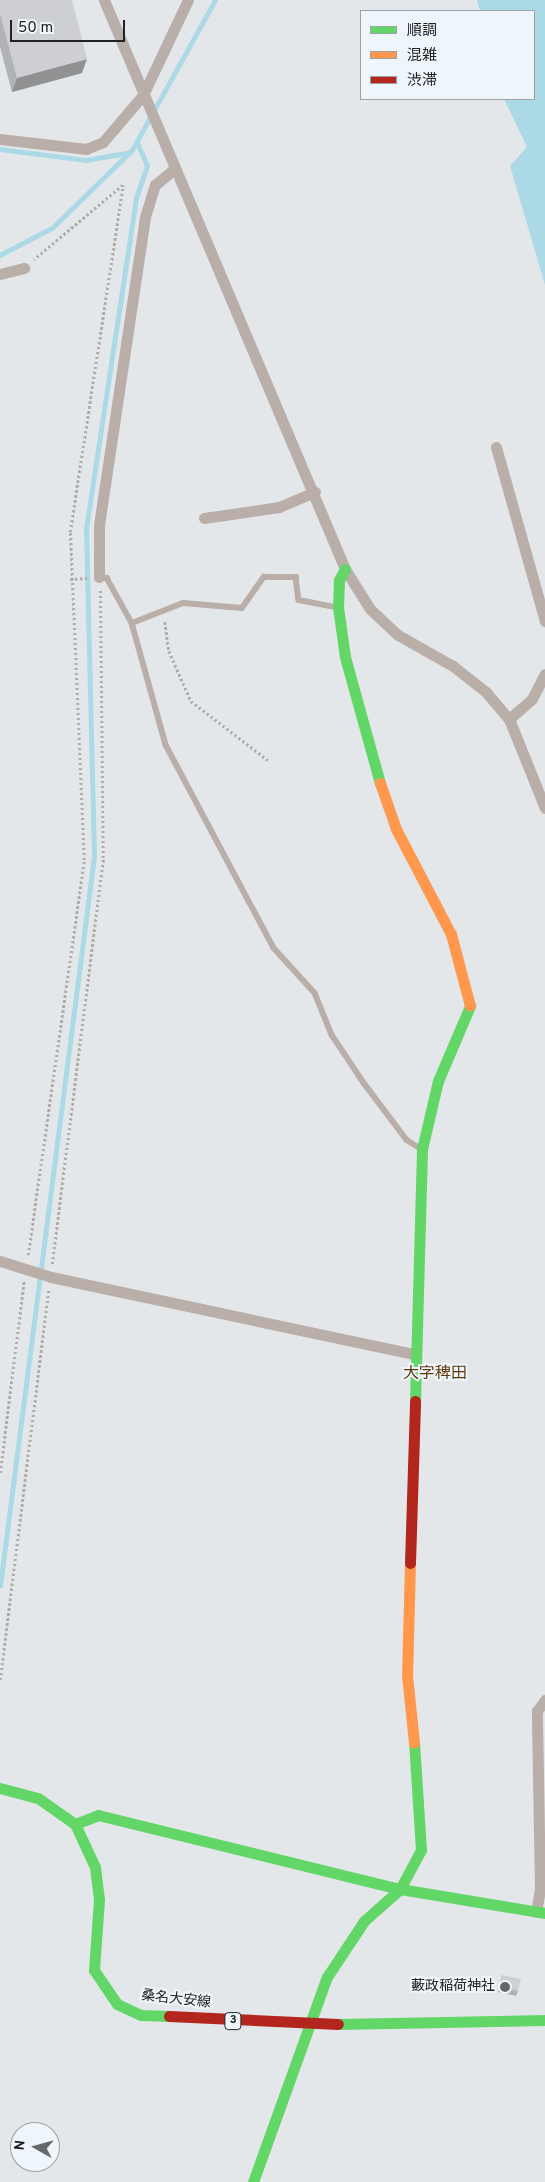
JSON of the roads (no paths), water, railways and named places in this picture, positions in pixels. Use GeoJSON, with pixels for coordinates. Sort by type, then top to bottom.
{"type":"FeatureCollection","features":[{"type":"Feature","properties":{"kind":"street"},"geometry":{"type":"LineString","coordinates":[[104,0],[174,169],[315,492],[345,569],[370,609],[398,635],[453,666],[486,692],[510,719],[545,808]]}},
{"type":"Feature","properties":{"kind":"street"},"geometry":{"type":"LineString","coordinates":[[0,140],[86,148],[103,142],[143,95],[188,0]]}},
{"type":"Feature","properties":{"kind":"street"},"geometry":{"type":"LineString","coordinates":[[99,578],[100,525],[145,217],[155,185],[174,169]]}},
{"type":"Feature","properties":{"kind":"street"},"geometry":{"type":"LineString","coordinates":[[0,274],[24,268]]}},
{"type":"Feature","properties":{"kind":"street"},"geometry":{"type":"LineString","coordinates":[[496,447],[545,621]]}},
{"type":"Feature","properties":{"kind":"street"},"geometry":{"type":"LineString","coordinates":[[204,518],[279,507],[315,492]]}},
{"type":"Feature","properties":{"kind":"street"},"geometry":{"type":"LineString","coordinates":[[253,2182],[327,1977],[342,1952],[364,1922],[400,1888],[421,1850],[422,1821],[407,1675],[413,1354],[422,1149],[438,1081],[471,1010],[451,934],[396,829],[368,750],[345,657],[338,607],[339,580],[345,569]]}},
{"type":"Feature","properties":{"kind":"street"},"geometry":{"type":"LineString","coordinates":[[510,719],[532,699],[545,674]]}},
{"type":"Feature","properties":{"kind":"street"},"geometry":{"type":"LineString","coordinates":[[0,1261],[49,1276],[413,1354]]}},
{"type":"Feature","properties":{"kind":"street"},"geometry":{"type":"LineString","coordinates":[[75,1824],[98,1815],[400,1888],[541,1913],[538,1711],[545,1700]]}},
{"type":"Feature","properties":{"kind":"street","name":"桑名大安線"},"geometry":{"type":"LineString","coordinates":[[0,1788],[38,1798],[75,1824],[95,1867],[99,1900],[94,1970],[117,2004],[141,2015],[310,2024],[545,2020]]}},
{"type":"Feature","properties":{"kind":"lane"},"geometry":{"type":"LineString","coordinates":[[132,623],[183,602],[242,608],[264,577],[296,577],[299,600],[338,607]]}},
{"type":"Feature","properties":{"kind":"lane"},"geometry":{"type":"LineString","coordinates":[[99,578],[107,578],[132,623],[166,745],[274,948],[315,993],[332,1035],[364,1083],[407,1140],[422,1149]]}},
{"type":"Feature","properties":{"kind":"water"},"geometry":{"type":"Polygon","coordinates":[[[477,0],[545,0],[545,285],[510,166],[527,147],[504,100],[535,100],[535,10],[480,10],[477,0]]]}},
{"type":"Feature","properties":{"kind":"waterway"},"geometry":{"type":"LineString","coordinates":[[0,255],[52,228],[132,150],[215,0]]}},
{"type":"Feature","properties":{"kind":"waterway"},"geometry":{"type":"LineString","coordinates":[[0,1586],[94,856],[86,529],[136,198],[147,166],[137,142]]}},
{"type":"Feature","properties":{"kind":"waterway"},"geometry":{"type":"LineString","coordinates":[[0,149],[86,160],[127,153]]}},
{"type":"Feature","properties":{"kind":"place","name":"藪政稲荷神社"},"geometry":{"type":"Point","coordinates":[505,1987]}},
{"type":"Feature","properties":{"kind":"district","name":"大字稗田"},"geometry":{"type":"Point","coordinates":[435,1374]}}]}
